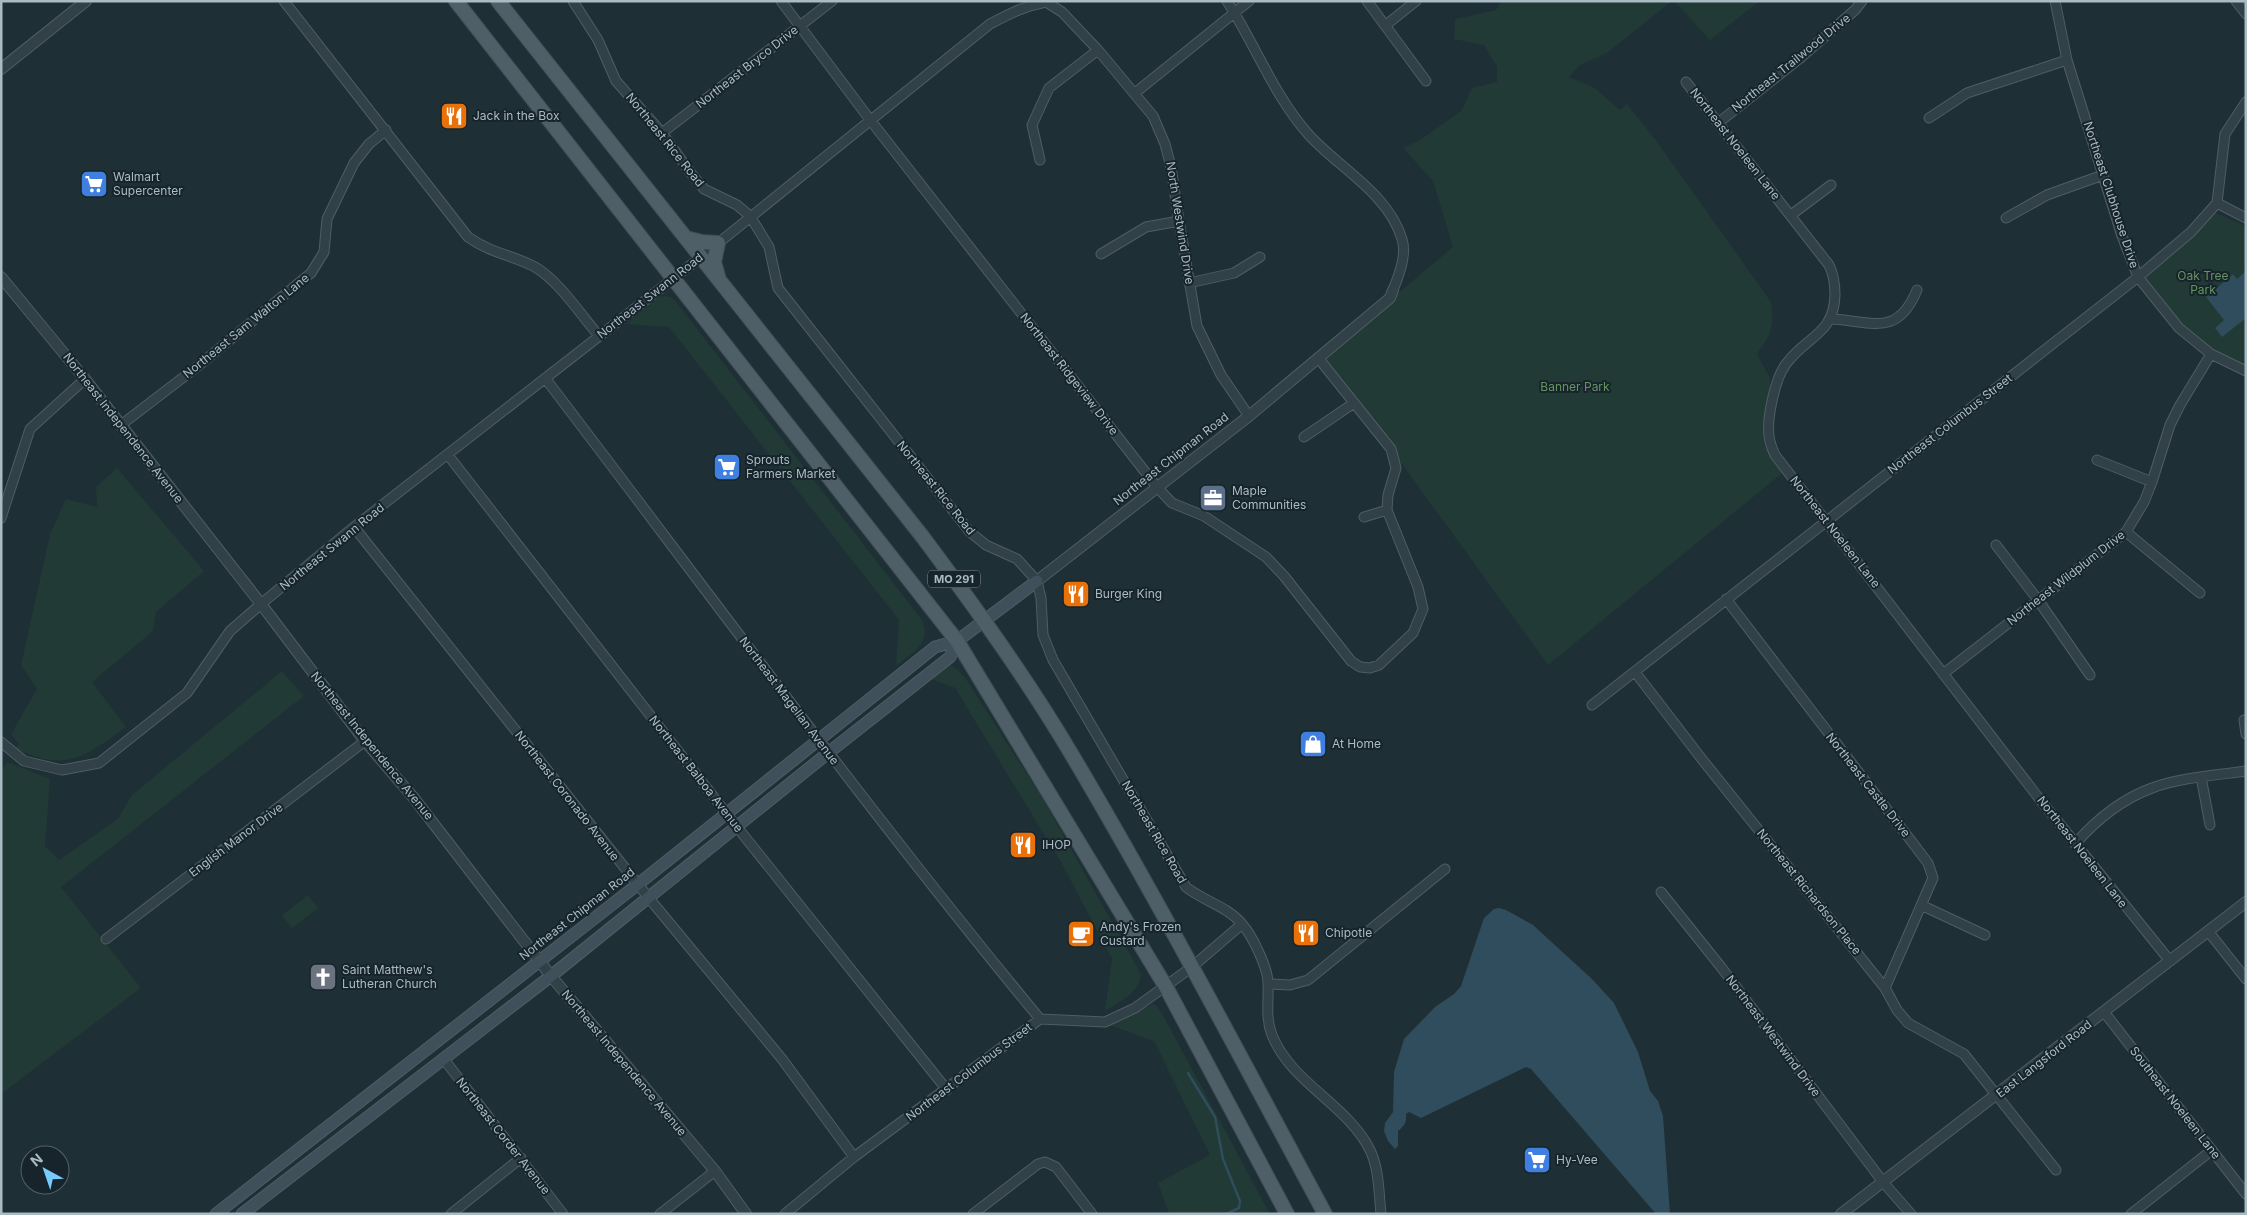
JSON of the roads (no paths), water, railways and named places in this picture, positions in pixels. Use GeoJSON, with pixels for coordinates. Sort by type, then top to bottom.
{"type":"FeatureCollection","features":[{"type":"Feature","properties":{"kind":"main road","name":"MO 291"},"geometry":{"type":"LineString","coordinates":[[456,1],[957,641],[1166,986],[1287,1214]]}},
{"type":"Feature","properties":{"kind":"main road","name":"MO 291"},"geometry":{"type":"LineString","coordinates":[[498,1],[922,536],[985,620],[1072,754],[1192,967],[1325,1214]]}},
{"type":"Feature","properties":{"kind":"main road"},"geometry":{"type":"LineString","coordinates":[[686,238],[702,242],[718,242],[714,262],[720,281]]}},
{"type":"Feature","properties":{"kind":"main road","name":"Northeast Chipman Road"},"geometry":{"type":"LineString","coordinates":[[216,1214],[432,1046],[935,647],[957,641],[1037,581]]}},
{"type":"Feature","properties":{"kind":"main road","name":"Northeast Chipman Road"},"geometry":{"type":"LineString","coordinates":[[242,1214],[551,976],[950,657],[957,641]]}},
{"type":"Feature","properties":{"kind":"main road"},"geometry":{"type":"LineString","coordinates":[[876,694],[887,707]]}},
{"type":"Feature","properties":{"kind":"main road"},"geometry":{"type":"LineString","coordinates":[[350,1131],[365,1113],[428,1061],[434,1054],[432,1046]]}},
{"type":"Feature","properties":{"kind":"street"},"geometry":{"type":"LineString","coordinates":[[1,69],[86,1]]}},
{"type":"Feature","properties":{"kind":"street"},"geometry":{"type":"LineString","coordinates":[[284,1],[468,237],[480,246],[537,268],[549,277],[599,336]]}},
{"type":"Feature","properties":{"kind":"street","name":"Northeast Rice Road"},"geometry":{"type":"LineString","coordinates":[[573,1],[598,40],[616,81],[662,133],[704,189],[737,205],[750,216],[770,246],[778,288],[962,522],[970,532],[986,545],[1016,559],[1037,581],[1041,598],[1043,635],[1053,660],[1186,887],[1200,898],[1220,905],[1242,924],[1252,939],[1268,984],[1267,1011],[1272,1036],[1289,1063],[1359,1132],[1371,1152],[1381,1214]]}},
{"type":"Feature","properties":{"kind":"street","name":"Northeast Ridgeview Drive"},"geometry":{"type":"LineString","coordinates":[[780,1],[871,121],[1172,503],[1204,516],[1266,556],[1351,661],[1370,668],[1379,665],[1404,644],[1413,633],[1423,609],[1418,587],[1387,510]]}},
{"type":"Feature","properties":{"kind":"street","name":"Northeast Bryco Drive"},"geometry":{"type":"LineString","coordinates":[[662,133],[832,1]]}},
{"type":"Feature","properties":{"kind":"street"},"geometry":{"type":"LineString","coordinates":[[1227,1],[1285,103],[1308,134],[1375,196],[1392,216],[1403,240],[1402,267],[1393,290]]}},
{"type":"Feature","properties":{"kind":"street"},"geometry":{"type":"LineString","coordinates":[[1135,94],[1249,1]]}},
{"type":"Feature","properties":{"kind":"street"},"geometry":{"type":"LineString","coordinates":[[1368,1],[1426,81]]}},
{"type":"Feature","properties":{"kind":"street"},"geometry":{"type":"LineString","coordinates":[[1386,26],[1416,1]]}},
{"type":"Feature","properties":{"kind":"street","name":"Northeast Trailwood Drive"},"geometry":{"type":"LineString","coordinates":[[1718,123],[1799,59],[1855,10],[1862,1]]}},
{"type":"Feature","properties":{"kind":"street","name":"Northeast Clubhouse Drive"},"geometry":{"type":"LineString","coordinates":[[2055,1],[2068,60],[2122,236],[2138,277],[2179,328],[2211,354],[2246,371]]}},
{"type":"Feature","properties":{"kind":"street"},"geometry":{"type":"LineString","coordinates":[[2236,1],[2246,14]]}},
{"type":"Feature","properties":{"kind":"street","name":"Northeast Swann Road"},"geometry":{"type":"LineString","coordinates":[[1,742],[24,761],[62,770],[99,762],[187,693],[230,631],[354,528],[701,257],[990,24],[1016,9],[1046,2]]}},
{"type":"Feature","properties":{"kind":"street","name":"North Westwind Drive"},"geometry":{"type":"LineString","coordinates":[[1046,2],[1062,12],[1098,50],[1153,116],[1166,144],[1172,167],[1197,326],[1221,375],[1249,416]]}},
{"type":"Feature","properties":{"kind":"street"},"geometry":{"type":"LineString","coordinates":[[1040,160],[1032,125],[1049,88],[1098,50]]}},
{"type":"Feature","properties":{"kind":"street"},"geometry":{"type":"LineString","coordinates":[[1929,118],[1967,93],[2068,60]]}},
{"type":"Feature","properties":{"kind":"street","name":"Northeast Noeleen Lane"},"geometry":{"type":"LineString","coordinates":[[1686,82],[1791,215],[1834,274],[1834,309],[1831,319],[1786,364],[1778,379],[1769,427],[1770,440],[1775,455],[2075,844],[2170,961]]}},
{"type":"Feature","properties":{"kind":"street"},"geometry":{"type":"LineString","coordinates":[[2246,102],[2225,134],[2217,203],[2246,218]]}},
{"type":"Feature","properties":{"kind":"street","name":"Northeast Sam Walton Lane"},"geometry":{"type":"LineString","coordinates":[[121,425],[198,366],[311,273],[324,252],[327,219],[354,163],[369,144],[386,130]]}},
{"type":"Feature","properties":{"kind":"street"},"geometry":{"type":"LineString","coordinates":[[2006,218],[2047,195],[2103,175]]}},
{"type":"Feature","properties":{"kind":"street"},"geometry":{"type":"LineString","coordinates":[[1791,215],[1831,185]]}},
{"type":"Feature","properties":{"kind":"street","name":"Northeast Columbus Street"},"geometry":{"type":"LineString","coordinates":[[1592,705],[2138,277],[2191,232],[2217,203]]}},
{"type":"Feature","properties":{"kind":"street"},"geometry":{"type":"LineString","coordinates":[[1101,254],[1146,227],[1179,221]]}},
{"type":"Feature","properties":{"kind":"street"},"geometry":{"type":"LineString","coordinates":[[1189,283],[1234,273],[1260,257]]}},
{"type":"Feature","properties":{"kind":"street","name":"Northeast Independence Avenue"},"geometry":{"type":"LineString","coordinates":[[1,277],[85,379],[261,604],[365,741],[413,797],[551,976],[715,1170],[746,1214]]}},
{"type":"Feature","properties":{"kind":"street","name":"Northeast Chipman Road"},"geometry":{"type":"LineString","coordinates":[[1037,581],[1319,359],[1390,298],[1393,290]]}},
{"type":"Feature","properties":{"kind":"street"},"geometry":{"type":"LineString","coordinates":[[1831,319],[1871,325],[1890,322],[1906,311],[1917,290]]}},
{"type":"Feature","properties":{"kind":"street","name":"Northeast Wildplum Drive"},"geometry":{"type":"LineString","coordinates":[[1943,674],[2126,532],[2144,502],[2170,425],[2211,354]]}},
{"type":"Feature","properties":{"kind":"street"},"geometry":{"type":"LineString","coordinates":[[1319,359],[1391,449],[1396,468],[1388,495],[1387,510],[1364,517]]}},
{"type":"Feature","properties":{"kind":"street","name":"Northeast Magellan Avenue"},"geometry":{"type":"LineString","coordinates":[[545,378],[828,753],[942,900],[1040,1019]]}},
{"type":"Feature","properties":{"kind":"street"},"geometry":{"type":"LineString","coordinates":[[1,518],[30,429],[85,379]]}},
{"type":"Feature","properties":{"kind":"street"},"geometry":{"type":"LineString","coordinates":[[1304,437],[1354,403]]}},
{"type":"Feature","properties":{"kind":"street","name":"Northeast Balboa Avenue"},"geometry":{"type":"LineString","coordinates":[[448,455],[726,814],[947,1090]]}},
{"type":"Feature","properties":{"kind":"street"},"geometry":{"type":"LineString","coordinates":[[2097,460],[2152,482]]}},
{"type":"Feature","properties":{"kind":"street","name":"Northeast Coronado Avenue"},"geometry":{"type":"LineString","coordinates":[[354,528],[637,884],[782,1059],[854,1157]]}},
{"type":"Feature","properties":{"kind":"street"},"geometry":{"type":"LineString","coordinates":[[2126,532],[2151,555],[2200,593]]}},
{"type":"Feature","properties":{"kind":"street"},"geometry":{"type":"LineString","coordinates":[[1996,545],[2038,600],[2090,676]]}},
{"type":"Feature","properties":{"kind":"street","name":"Northeast Castle Drive"},"geometry":{"type":"LineString","coordinates":[[1726,599],[1928,863],[1933,878],[1885,988]]}},
{"type":"Feature","properties":{"kind":"street","name":"Northeast Richardson Place"},"geometry":{"type":"LineString","coordinates":[[1635,672],[1707,766],[1885,988],[1897,1010],[1908,1023],[1964,1054],[2056,1170]]}},
{"type":"Feature","properties":{"kind":"street"},"geometry":{"type":"LineString","coordinates":[[2244,720],[2246,734]]}},
{"type":"Feature","properties":{"kind":"street","name":"English Manor Drive"},"geometry":{"type":"LineString","coordinates":[[106,939],[365,741]]}},
{"type":"Feature","properties":{"kind":"street"},"geometry":{"type":"LineString","coordinates":[[2075,844],[2088,829],[2107,814],[2134,796],[2153,787],[2201,777],[2246,771]]}},
{"type":"Feature","properties":{"kind":"street"},"geometry":{"type":"LineString","coordinates":[[2201,777],[2210,825]]}},
{"type":"Feature","properties":{"kind":"street"},"geometry":{"type":"LineString","coordinates":[[1268,984],[1290,985],[1308,980],[1445,869]]}},
{"type":"Feature","properties":{"kind":"street","name":"Northeast Westwind Drive"},"geometry":{"type":"LineString","coordinates":[[1661,892],[1883,1182],[1911,1214]]}},
{"type":"Feature","properties":{"kind":"street","name":"East Langsford Road"},"geometry":{"type":"LineString","coordinates":[[1841,1214],[2246,902]]}},
{"type":"Feature","properties":{"kind":"street"},"geometry":{"type":"LineString","coordinates":[[1921,905],[1985,935]]}},
{"type":"Feature","properties":{"kind":"street","name":"Northeast Columbus Street"},"geometry":{"type":"LineString","coordinates":[[785,1214],[854,1157],[947,1090],[1040,1019],[1105,1022],[1135,1008],[1192,967],[1242,924]]}},
{"type":"Feature","properties":{"kind":"street"},"geometry":{"type":"LineString","coordinates":[[2208,931],[2246,979]]}},
{"type":"Feature","properties":{"kind":"street","name":"Southeast Noeleen Lane"},"geometry":{"type":"LineString","coordinates":[[2104,1012],[2246,1194]]}},
{"type":"Feature","properties":{"kind":"street","name":"Northeast Corder Avenue"},"geometry":{"type":"LineString","coordinates":[[443,1058],[563,1214]]}},
{"type":"Feature","properties":{"kind":"street"},"geometry":{"type":"LineString","coordinates":[[2131,1214],[2212,1150]]}},
{"type":"Feature","properties":{"kind":"street"},"geometry":{"type":"LineString","coordinates":[[451,1214],[521,1158]]}},
{"type":"Feature","properties":{"kind":"street"},"geometry":{"type":"LineString","coordinates":[[973,1214],[1038,1164],[1045,1162],[1056,1167],[1092,1214]]}},
{"type":"Feature","properties":{"kind":"street"},"geometry":{"type":"LineString","coordinates":[[660,1214],[715,1170]]}},
{"type":"Feature","properties":{"kind":"water"},"geometry":{"type":"Polygon","coordinates":[[[2246,271],[2246,318],[2222,337],[2215,328],[2224,320],[2206,297],[2233,274],[2237,279],[2246,271]]]}},
{"type":"Feature","properties":{"kind":"water"},"geometry":{"type":"Polygon","coordinates":[[[1499,908],[1533,925],[1592,979],[1614,1003],[1638,1052],[1650,1091],[1658,1101],[1663,1116],[1670,1214],[1656,1214],[1531,1069],[1526,1067],[1421,1118],[1409,1112],[1406,1114],[1405,1124],[1398,1131],[1398,1146],[1395,1149],[1388,1141],[1384,1131],[1385,1123],[1393,1112],[1394,1072],[1404,1039],[1435,1007],[1454,994],[1461,986],[1484,918],[1494,909],[1499,908]]]}},
{"type":"Feature","properties":{"kind":"waterway"},"geometry":{"type":"LineString","coordinates":[[1188,1073],[1215,1117],[1223,1159],[1240,1201],[1239,1208],[1226,1214]]}},
{"type":"Feature","properties":{"kind":"place","name":"Jack in the Box"},"geometry":{"type":"Point","coordinates":[454,116]}},
{"type":"Feature","properties":{"kind":"place","name":"Walmart Supercenter"},"geometry":{"type":"Point","coordinates":[94,184]}},
{"type":"Feature","properties":{"kind":"place","name":"Sprouts Farmers Market"},"geometry":{"type":"Point","coordinates":[727,467]}},
{"type":"Feature","properties":{"kind":"place","name":"Maple Communities"},"geometry":{"type":"Point","coordinates":[1213,498]}},
{"type":"Feature","properties":{"kind":"place","name":"Burger King"},"geometry":{"type":"Point","coordinates":[1076,594]}},
{"type":"Feature","properties":{"kind":"place","name":"At Home"},"geometry":{"type":"Point","coordinates":[1313,744]}},
{"type":"Feature","properties":{"kind":"place","name":"IHOP"},"geometry":{"type":"Point","coordinates":[1023,845]}},
{"type":"Feature","properties":{"kind":"place","name":"Chipotle"},"geometry":{"type":"Point","coordinates":[1306,933]}},
{"type":"Feature","properties":{"kind":"place","name":"Andy's Frozen Custard"},"geometry":{"type":"Point","coordinates":[1081,934]}},
{"type":"Feature","properties":{"kind":"place","name":"Saint Matthew's Lutheran Church"},"geometry":{"type":"Point","coordinates":[323,977]}},
{"type":"Feature","properties":{"kind":"place","name":"Hy-Vee"},"geometry":{"type":"Point","coordinates":[1537,1160]}},
{"type":"Feature","properties":{"kind":"park label","name":"Oak Tree Park"},"geometry":{"type":"Point","coordinates":[2203,283]}},
{"type":"Feature","properties":{"kind":"park label","name":"Banner Park"},"geometry":{"type":"Point","coordinates":[1575,387]}}]}
